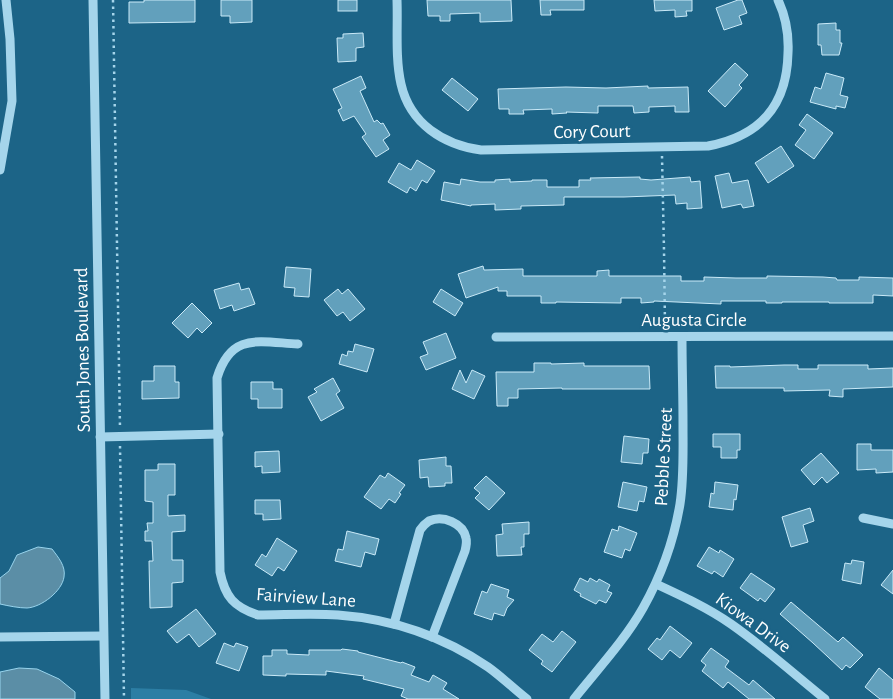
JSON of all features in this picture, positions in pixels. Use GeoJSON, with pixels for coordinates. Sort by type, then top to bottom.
{"type":"FeatureCollection","features":[{"type":"Feature","properties":{"kind":"street"},"geometry":{"type":"LineString","coordinates":[[0,170],[12,101],[10,39],[6,0]]}},
{"type":"Feature","properties":{"kind":"street","name":"South Jones Boulevard"},"geometry":{"type":"LineString","coordinates":[[93,0],[105,699]]}},
{"type":"Feature","properties":{"kind":"street","name":"Cory Court"},"geometry":{"type":"LineString","coordinates":[[397,0],[398,68],[408,102],[416,115],[438,136],[466,148],[481,150],[708,146],[740,137],[766,117],[784,86],[788,69],[788,33],[778,0]]}},
{"type":"Feature","properties":{"kind":"street","name":"Augusta Circle"},"geometry":{"type":"LineString","coordinates":[[496,337],[893,336]]}},
{"type":"Feature","properties":{"kind":"street","name":"Pebble Street"},"geometry":{"type":"LineString","coordinates":[[574,699],[642,610],[656,584],[675,528],[680,504],[683,447],[682,337]]}},
{"type":"Feature","properties":{"kind":"street","name":"Fairview Lane"},"geometry":{"type":"LineString","coordinates":[[298,344],[245,343],[227,355],[217,378],[220,572],[228,594],[235,604],[245,611],[258,614],[337,615],[364,618],[414,630],[470,656],[489,668],[527,699]]}},
{"type":"Feature","properties":{"kind":"street"},"geometry":{"type":"LineString","coordinates":[[100,437],[219,434]]}},
{"type":"Feature","properties":{"kind":"street"},"geometry":{"type":"LineString","coordinates":[[863,518],[893,524]]}},
{"type":"Feature","properties":{"kind":"street"},"geometry":{"type":"LineString","coordinates":[[394,624],[420,530],[429,521],[454,522],[462,529],[466,539],[465,551],[432,637]]}},
{"type":"Feature","properties":{"kind":"street","name":"Kiowa Drive"},"geometry":{"type":"LineString","coordinates":[[656,584],[698,604],[730,623],[825,699]]}},
{"type":"Feature","properties":{"kind":"street"},"geometry":{"type":"LineString","coordinates":[[0,637],[103,636]]}},
{"type":"Feature","properties":{"kind":"path"},"geometry":{"type":"LineString","coordinates":[[113,0],[124,699]]}},
{"type":"Feature","properties":{"kind":"path"},"geometry":{"type":"LineString","coordinates":[[662,147],[665,337]]}},
{"type":"Feature","properties":{"kind":"shaded area"},"geometry":{"type":"Polygon","coordinates":[[[38,547],[52,549],[61,562],[64,569],[64,577],[59,588],[45,601],[33,607],[21,608],[0,604],[0,578],[9,571],[17,555],[38,547]]]}},
{"type":"Feature","properties":{"kind":"shaded area"},"geometry":{"type":"Polygon","coordinates":[[[19,668],[37,669],[59,679],[75,692],[75,699],[0,699],[0,672],[19,668]]]}},
{"type":"Feature","properties":{"kind":"shaded area"},"geometry":{"type":"Polygon","coordinates":[[[131,688],[186,690],[211,699],[131,699],[131,688]]]}},
{"type":"Feature","properties":{"kind":"building"},"geometry":{"type":"Polygon","coordinates":[[[144,0],[195,0],[195,22],[129,23],[129,2],[144,2],[144,0]]]}},
{"type":"Feature","properties":{"kind":"building"},"geometry":{"type":"Polygon","coordinates":[[[221,0],[252,0],[252,22],[230,23],[230,16],[221,16],[221,0]]]}},
{"type":"Feature","properties":{"kind":"building"},"geometry":{"type":"Polygon","coordinates":[[[338,0],[357,0],[357,11],[338,11],[338,0]]]}},
{"type":"Feature","properties":{"kind":"building"},"geometry":{"type":"Polygon","coordinates":[[[427,0],[511,0],[512,21],[480,22],[480,13],[450,14],[450,21],[440,21],[440,16],[428,16],[427,0]]]}},
{"type":"Feature","properties":{"kind":"building"},"geometry":{"type":"Polygon","coordinates":[[[540,0],[584,0],[584,10],[550,10],[551,15],[541,15],[540,0]]]}},
{"type":"Feature","properties":{"kind":"building"},"geometry":{"type":"Polygon","coordinates":[[[654,0],[692,0],[692,11],[686,11],[687,16],[675,17],[675,10],[655,11],[654,0]]]}},
{"type":"Feature","properties":{"kind":"building"},"geometry":{"type":"Polygon","coordinates":[[[742,0],[747,13],[739,16],[742,24],[724,30],[716,8],[742,0]]]}},
{"type":"Feature","properties":{"kind":"building"},"geometry":{"type":"Polygon","coordinates":[[[836,23],[836,30],[840,30],[840,43],[842,43],[839,55],[822,55],[821,45],[818,45],[818,24],[836,23]]]}},
{"type":"Feature","properties":{"kind":"building"},"geometry":{"type":"Polygon","coordinates":[[[363,33],[364,47],[356,48],[356,61],[338,62],[337,38],[343,38],[343,34],[363,33]]]}},
{"type":"Feature","properties":{"kind":"building"},"geometry":{"type":"Polygon","coordinates":[[[735,63],[748,75],[739,85],[742,88],[725,107],[708,91],[735,63]]]}},
{"type":"Feature","properties":{"kind":"building"},"geometry":{"type":"Polygon","coordinates":[[[826,73],[844,78],[840,95],[848,97],[845,108],[836,106],[836,109],[810,102],[815,87],[821,89],[826,73]]]}},
{"type":"Feature","properties":{"kind":"building"},"geometry":{"type":"Polygon","coordinates":[[[361,76],[366,88],[360,91],[374,122],[377,120],[381,124],[383,123],[390,135],[383,140],[389,149],[376,157],[362,137],[366,134],[354,116],[343,121],[338,110],[342,108],[333,89],[361,76]]]}},
{"type":"Feature","properties":{"kind":"building"},"geometry":{"type":"Polygon","coordinates":[[[452,78],[478,99],[468,111],[442,90],[452,78]]]}},
{"type":"Feature","properties":{"kind":"building"},"geometry":{"type":"Polygon","coordinates":[[[648,86],[648,88],[688,87],[689,112],[675,112],[675,106],[649,107],[649,112],[634,113],[633,106],[598,106],[598,113],[566,112],[552,114],[552,109],[523,110],[524,114],[509,114],[509,109],[499,109],[498,89],[648,86]]]}},
{"type":"Feature","properties":{"kind":"building"},"geometry":{"type":"Polygon","coordinates":[[[807,114],[833,133],[814,159],[795,145],[806,130],[799,125],[807,114]]]}},
{"type":"Feature","properties":{"kind":"building"},"geometry":{"type":"Polygon","coordinates":[[[781,146],[794,166],[768,183],[755,163],[781,146]]]}},
{"type":"Feature","properties":{"kind":"building"},"geometry":{"type":"Polygon","coordinates":[[[417,160],[435,171],[427,183],[422,180],[416,191],[410,187],[407,193],[388,182],[399,163],[411,170],[417,160]]]}},
{"type":"Feature","properties":{"kind":"building"},"geometry":{"type":"Polygon","coordinates":[[[729,173],[732,183],[748,180],[754,206],[743,208],[741,204],[722,208],[715,176],[729,173]]]}},
{"type":"Feature","properties":{"kind":"building"},"geometry":{"type":"Polygon","coordinates":[[[640,177],[640,179],[651,180],[690,177],[691,182],[700,181],[702,208],[687,209],[687,203],[676,204],[675,195],[564,197],[564,205],[521,206],[521,209],[495,210],[495,204],[471,206],[441,200],[444,182],[460,185],[461,179],[480,182],[510,179],[510,182],[547,180],[547,187],[579,187],[579,180],[591,180],[590,178],[640,177]]]}},
{"type":"Feature","properties":{"kind":"building"},"geometry":{"type":"Polygon","coordinates":[[[483,266],[484,270],[523,269],[523,276],[597,276],[597,271],[609,270],[609,276],[681,276],[681,281],[704,281],[704,277],[767,278],[767,276],[823,277],[836,278],[837,280],[859,280],[859,277],[893,278],[893,296],[873,295],[873,303],[721,301],[721,304],[654,301],[641,303],[641,298],[621,298],[621,303],[541,303],[541,296],[507,296],[507,291],[498,291],[498,287],[466,298],[458,274],[483,266]]]}},
{"type":"Feature","properties":{"kind":"building"},"geometry":{"type":"Polygon","coordinates":[[[286,267],[311,269],[309,297],[294,296],[295,288],[284,287],[286,267]]]}},
{"type":"Feature","properties":{"kind":"building"},"geometry":{"type":"Polygon","coordinates":[[[239,283],[241,290],[249,288],[255,304],[234,311],[232,305],[220,309],[214,290],[239,283]]]}},
{"type":"Feature","properties":{"kind":"building"},"geometry":{"type":"Polygon","coordinates":[[[338,289],[342,294],[348,289],[365,309],[350,321],[343,312],[337,316],[324,300],[338,289]]]}},
{"type":"Feature","properties":{"kind":"building"},"geometry":{"type":"Polygon","coordinates":[[[441,289],[463,303],[455,316],[433,302],[441,289]]]}},
{"type":"Feature","properties":{"kind":"building"},"geometry":{"type":"Polygon","coordinates":[[[192,303],[212,323],[202,333],[197,328],[188,338],[172,323],[192,303]]]}},
{"type":"Feature","properties":{"kind":"building"},"geometry":{"type":"Polygon","coordinates":[[[446,333],[456,358],[426,370],[420,357],[428,354],[423,342],[446,333]]]}},
{"type":"Feature","properties":{"kind":"building"},"geometry":{"type":"Polygon","coordinates":[[[355,344],[374,349],[367,372],[339,364],[342,354],[347,356],[348,351],[353,352],[355,344]]]}},
{"type":"Feature","properties":{"kind":"building"},"geometry":{"type":"Polygon","coordinates":[[[534,363],[584,363],[584,366],[649,366],[650,389],[518,389],[518,398],[508,398],[508,406],[497,406],[496,372],[534,372],[534,363]]]}},
{"type":"Feature","properties":{"kind":"building"},"geometry":{"type":"Polygon","coordinates":[[[798,365],[798,369],[818,369],[818,365],[868,365],[868,369],[893,368],[893,387],[843,389],[843,397],[829,396],[830,390],[784,391],[784,388],[716,388],[715,366],[798,365]]]}},
{"type":"Feature","properties":{"kind":"building"},"geometry":{"type":"Polygon","coordinates":[[[154,366],[175,366],[175,382],[179,382],[179,398],[142,399],[142,381],[154,381],[154,366]]]}},
{"type":"Feature","properties":{"kind":"building"},"geometry":{"type":"Polygon","coordinates":[[[460,370],[466,383],[472,370],[485,376],[474,399],[452,389],[460,370]]]}},
{"type":"Feature","properties":{"kind":"building"},"geometry":{"type":"Polygon","coordinates":[[[333,378],[340,391],[336,394],[344,408],[321,421],[308,397],[317,392],[314,389],[333,378]]]}},
{"type":"Feature","properties":{"kind":"building"},"geometry":{"type":"Polygon","coordinates":[[[251,382],[273,382],[273,389],[282,389],[282,408],[258,408],[258,399],[251,399],[251,382]]]}},
{"type":"Feature","properties":{"kind":"building"},"geometry":{"type":"Polygon","coordinates":[[[713,434],[740,434],[740,450],[737,450],[737,458],[721,458],[721,447],[713,447],[713,434]]]}},
{"type":"Feature","properties":{"kind":"building"},"geometry":{"type":"Polygon","coordinates":[[[624,436],[649,439],[648,453],[643,453],[642,464],[621,462],[624,436]]]}},
{"type":"Feature","properties":{"kind":"building"},"geometry":{"type":"Polygon","coordinates":[[[857,444],[871,444],[871,450],[893,450],[893,472],[876,473],[876,469],[857,470],[857,444]]]}},
{"type":"Feature","properties":{"kind":"building"},"geometry":{"type":"Polygon","coordinates":[[[279,451],[280,472],[262,473],[262,466],[255,467],[255,452],[279,451]]]}},
{"type":"Feature","properties":{"kind":"building"},"geometry":{"type":"Polygon","coordinates":[[[821,453],[839,473],[827,483],[822,477],[814,485],[801,470],[821,453]]]}},
{"type":"Feature","properties":{"kind":"building"},"geometry":{"type":"Polygon","coordinates":[[[446,457],[446,466],[451,466],[452,483],[445,483],[445,486],[429,487],[428,477],[420,478],[419,460],[446,457]]]}},
{"type":"Feature","properties":{"kind":"building"},"geometry":{"type":"Polygon","coordinates":[[[158,464],[175,464],[175,495],[168,495],[168,516],[185,515],[185,531],[172,532],[172,560],[183,560],[183,582],[172,583],[172,607],[150,608],[149,561],[153,561],[152,541],[145,541],[145,531],[148,531],[147,523],[153,523],[153,502],[145,501],[145,470],[158,470],[158,464]]]}},
{"type":"Feature","properties":{"kind":"building"},"geometry":{"type":"Polygon","coordinates":[[[388,473],[405,485],[395,503],[389,499],[381,509],[364,497],[380,475],[385,478],[388,473]]]}},
{"type":"Feature","properties":{"kind":"building"},"geometry":{"type":"Polygon","coordinates":[[[486,476],[505,493],[489,510],[475,498],[480,493],[474,488],[486,476]]]}},
{"type":"Feature","properties":{"kind":"building"},"geometry":{"type":"Polygon","coordinates":[[[623,482],[647,487],[644,502],[639,501],[637,511],[618,507],[623,482]]]}},
{"type":"Feature","properties":{"kind":"building"},"geometry":{"type":"Polygon","coordinates":[[[715,482],[738,485],[733,510],[709,507],[711,493],[714,494],[715,482]]]}},
{"type":"Feature","properties":{"kind":"building"},"geometry":{"type":"Polygon","coordinates":[[[255,500],[280,500],[281,519],[263,520],[263,514],[255,514],[255,500]]]}},
{"type":"Feature","properties":{"kind":"building"},"geometry":{"type":"Polygon","coordinates":[[[810,508],[814,521],[803,525],[808,542],[791,547],[782,517],[810,508]]]}},
{"type":"Feature","properties":{"kind":"building"},"geometry":{"type":"Polygon","coordinates":[[[529,522],[529,534],[524,534],[524,547],[521,547],[522,555],[497,556],[496,535],[503,534],[502,524],[529,522]]]}},
{"type":"Feature","properties":{"kind":"building"},"geometry":{"type":"Polygon","coordinates":[[[619,526],[637,533],[630,551],[625,549],[622,558],[604,552],[612,529],[618,531],[619,526]]]}},
{"type":"Feature","properties":{"kind":"building"},"geometry":{"type":"Polygon","coordinates":[[[347,531],[379,539],[375,555],[365,552],[361,567],[335,561],[338,549],[343,550],[347,531]]]}},
{"type":"Feature","properties":{"kind":"building"},"geometry":{"type":"Polygon","coordinates":[[[277,538],[297,551],[284,571],[278,567],[272,576],[255,565],[262,554],[266,557],[277,538]]]}},
{"type":"Feature","properties":{"kind":"building"},"geometry":{"type":"Polygon","coordinates":[[[709,547],[719,553],[720,550],[734,559],[723,577],[714,571],[712,574],[697,566],[709,547]]]}},
{"type":"Feature","properties":{"kind":"building"},"geometry":{"type":"Polygon","coordinates":[[[852,560],[864,562],[861,584],[842,580],[845,563],[851,564],[852,560]]]}},
{"type":"Feature","properties":{"kind":"building"},"geometry":{"type":"Polygon","coordinates":[[[893,570],[893,594],[881,585],[893,570]]]}},
{"type":"Feature","properties":{"kind":"building"},"geometry":{"type":"Polygon","coordinates":[[[751,573],[775,589],[765,602],[760,598],[758,601],[740,588],[751,573]]]}},
{"type":"Feature","properties":{"kind":"building"},"geometry":{"type":"Polygon","coordinates":[[[580,578],[588,582],[590,578],[597,582],[599,579],[610,585],[607,591],[612,593],[606,603],[599,600],[596,604],[580,596],[581,594],[574,590],[580,578]]]}},
{"type":"Feature","properties":{"kind":"building"},"geometry":{"type":"Polygon","coordinates":[[[491,584],[509,590],[507,597],[514,600],[507,608],[504,616],[494,613],[492,620],[474,614],[482,591],[487,593],[491,584]]]}},
{"type":"Feature","properties":{"kind":"building"},"geometry":{"type":"Polygon","coordinates":[[[791,602],[838,642],[843,637],[863,655],[850,668],[846,665],[842,670],[780,614],[791,602]]]}},
{"type":"Feature","properties":{"kind":"building"},"geometry":{"type":"Polygon","coordinates":[[[196,609],[216,634],[199,647],[189,634],[177,643],[167,631],[196,609]]]}},
{"type":"Feature","properties":{"kind":"building"},"geometry":{"type":"Polygon","coordinates":[[[670,626],[692,643],[680,658],[670,650],[662,660],[648,649],[657,638],[660,640],[670,626]]]}},
{"type":"Feature","properties":{"kind":"building"},"geometry":{"type":"Polygon","coordinates":[[[562,631],[576,642],[552,672],[541,664],[543,661],[529,650],[542,634],[553,642],[562,631]]]}},
{"type":"Feature","properties":{"kind":"building"},"geometry":{"type":"Polygon","coordinates":[[[224,643],[234,647],[236,643],[248,647],[239,671],[216,663],[224,643]]]}},
{"type":"Feature","properties":{"kind":"building"},"geometry":{"type":"Polygon","coordinates":[[[711,648],[729,661],[725,667],[749,685],[753,680],[775,699],[749,699],[728,682],[723,688],[702,671],[706,665],[701,661],[711,648]]]}},
{"type":"Feature","properties":{"kind":"building"},"geometry":{"type":"Polygon","coordinates":[[[342,649],[358,651],[415,667],[411,675],[429,682],[433,675],[447,683],[443,689],[459,699],[408,699],[401,696],[404,689],[363,679],[364,676],[326,671],[326,675],[263,675],[263,656],[272,656],[272,650],[287,650],[287,654],[309,655],[309,650],[342,649]]]}},
{"type":"Feature","properties":{"kind":"building"},"geometry":{"type":"Polygon","coordinates":[[[879,668],[893,680],[893,699],[880,699],[865,687],[879,668]]]}}]}
